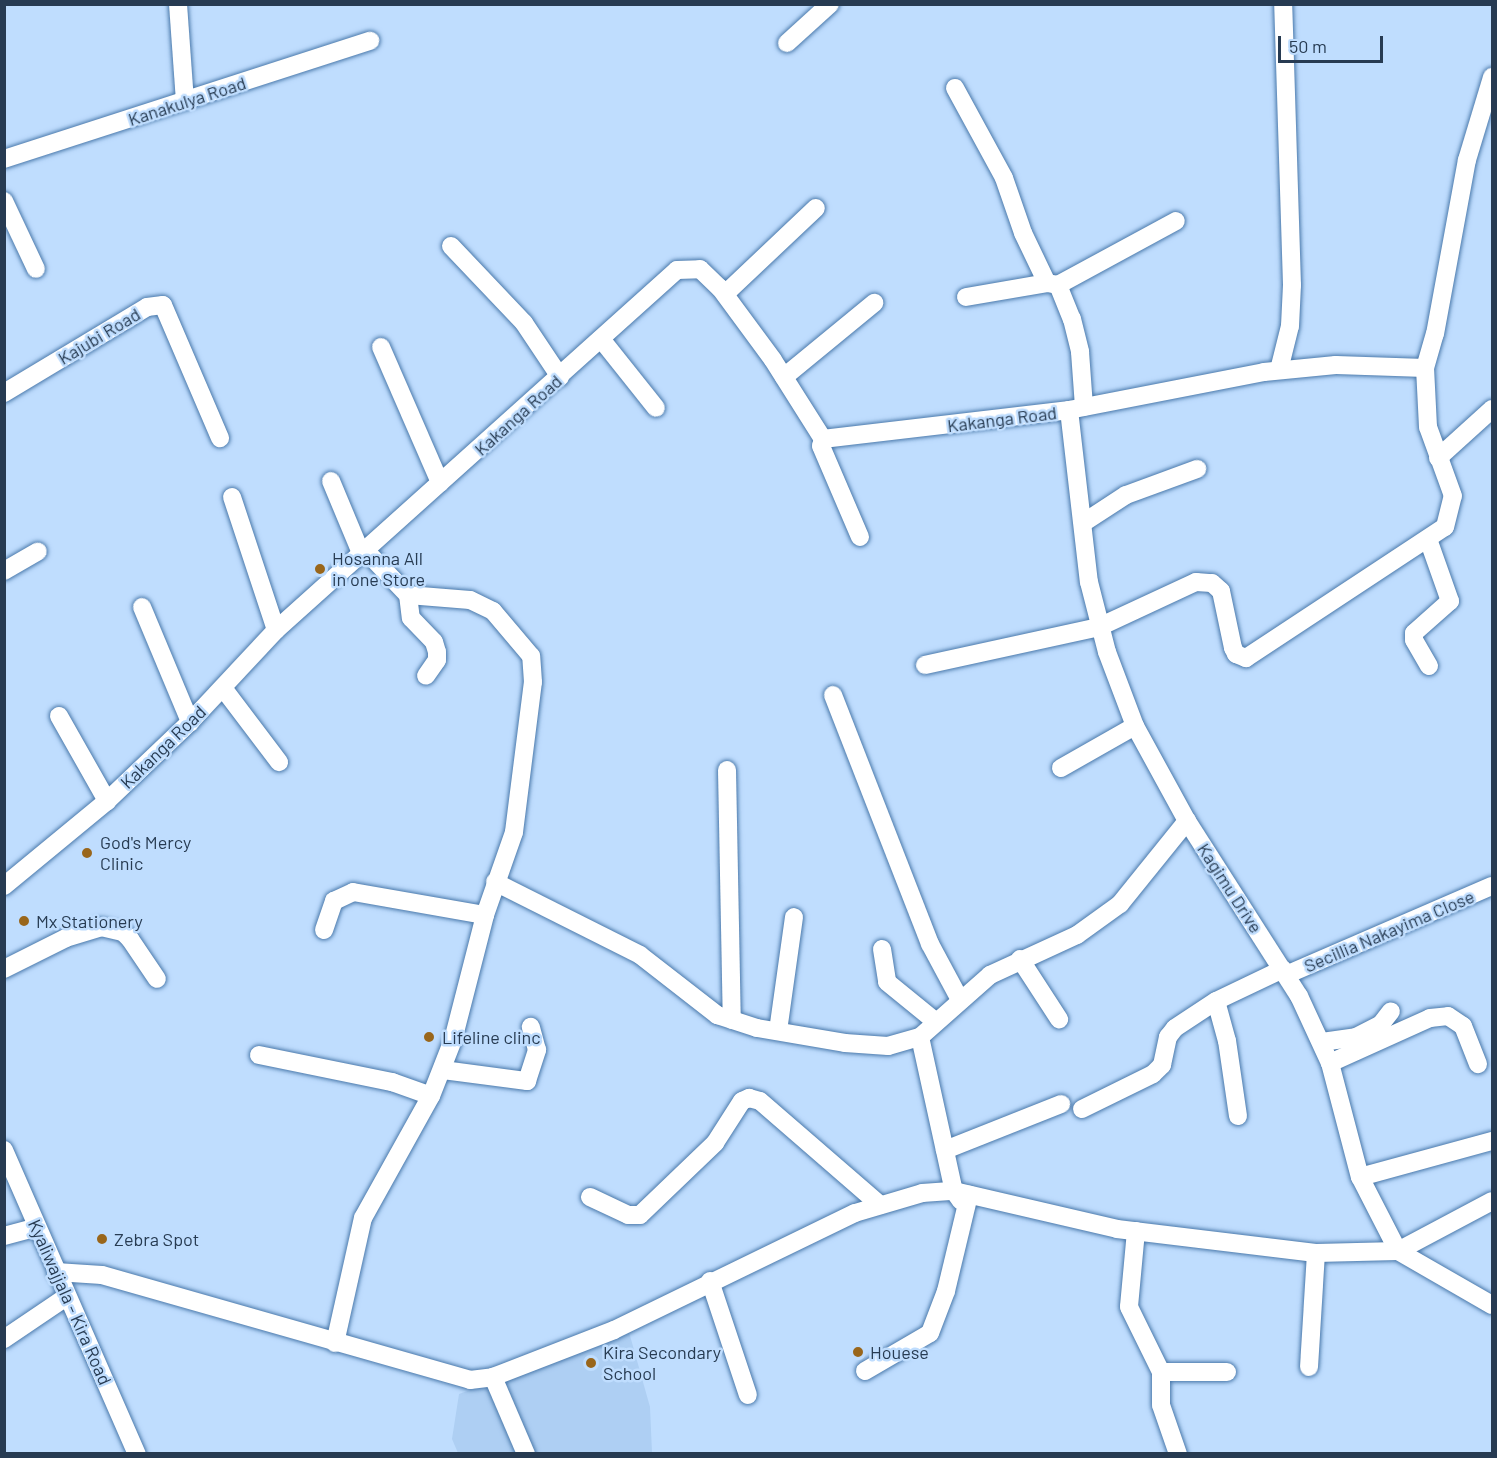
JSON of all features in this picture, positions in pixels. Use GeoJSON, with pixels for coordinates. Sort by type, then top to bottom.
{"type":"FeatureCollection","features":[{"type":"Feature","properties":{"kind":"street"},"geometry":{"type":"LineString","coordinates":[[178,4],[185,101]]}},
{"type":"Feature","properties":{"kind":"street"},"geometry":{"type":"LineString","coordinates":[[787,43],[830,4]]}},
{"type":"Feature","properties":{"kind":"street"},"geometry":{"type":"LineString","coordinates":[[1279,370],[1290,326],[1292,285],[1282,4]]}},
{"type":"Feature","properties":{"kind":"street","name":"Kanakulya Road"},"geometry":{"type":"LineString","coordinates":[[4,159],[370,41]]}},
{"type":"Feature","properties":{"kind":"street"},"geometry":{"type":"LineString","coordinates":[[925,665],[1099,627],[1189,585],[1212,583],[1221,591],[1236,654],[1249,657],[1445,527],[1453,504],[1448,478],[1438,458],[1428,428],[1425,368],[1435,334],[1467,160],[1492,77]]}},
{"type":"Feature","properties":{"kind":"street","name":"Kagimu Drive"},"geometry":{"type":"LineString","coordinates":[[955,88],[1004,178],[1023,233],[1052,284],[1080,352],[1076,408],[1089,582],[1099,627],[1135,726],[1187,821],[1285,972],[1322,1042],[1330,1063],[1360,1177],[1398,1251]]}},
{"type":"Feature","properties":{"kind":"street"},"geometry":{"type":"LineString","coordinates":[[4,201],[36,269]]}},
{"type":"Feature","properties":{"kind":"street"},"geometry":{"type":"LineString","coordinates":[[725,294],[816,208]]}},
{"type":"Feature","properties":{"kind":"street"},"geometry":{"type":"LineString","coordinates":[[966,297],[1052,284],[1176,221]]}},
{"type":"Feature","properties":{"kind":"street"},"geometry":{"type":"LineString","coordinates":[[452,246],[524,323],[560,377]]}},
{"type":"Feature","properties":{"kind":"street","name":"Kakanga Road"},"geometry":{"type":"LineString","coordinates":[[4,886],[107,801],[190,722],[276,630],[677,270],[700,269],[725,294],[784,377],[823,439],[1076,408],[1279,370],[1336,366],[1425,368]]}},
{"type":"Feature","properties":{"kind":"street"},"geometry":{"type":"LineString","coordinates":[[784,377],[874,303]]}},
{"type":"Feature","properties":{"kind":"street","name":"Kajubi Road"},"geometry":{"type":"LineString","coordinates":[[4,393],[147,307],[163,305],[220,438]]}},
{"type":"Feature","properties":{"kind":"street"},"geometry":{"type":"LineString","coordinates":[[601,339],[656,408]]}},
{"type":"Feature","properties":{"kind":"street"},"geometry":{"type":"LineString","coordinates":[[381,347],[440,483]]}},
{"type":"Feature","properties":{"kind":"street"},"geometry":{"type":"LineString","coordinates":[[1438,458],[1492,409]]}},
{"type":"Feature","properties":{"kind":"street"},"geometry":{"type":"LineString","coordinates":[[823,439],[821,446],[860,537]]}},
{"type":"Feature","properties":{"kind":"street"},"geometry":{"type":"LineString","coordinates":[[1083,524],[1126,495],[1197,469]]}},
{"type":"Feature","properties":{"kind":"street"},"geometry":{"type":"LineString","coordinates":[[331,481],[363,552],[408,595],[411,618],[434,642],[437,660],[426,676]]}},
{"type":"Feature","properties":{"kind":"street"},"geometry":{"type":"LineString","coordinates":[[232,497],[276,630]]}},
{"type":"Feature","properties":{"kind":"street"},"geometry":{"type":"LineString","coordinates":[[1428,539],[1450,601],[1414,633],[1414,640],[1429,666]]}},
{"type":"Feature","properties":{"kind":"street"},"geometry":{"type":"LineString","coordinates":[[4,571],[38,551]]}},
{"type":"Feature","properties":{"kind":"street"},"geometry":{"type":"LineString","coordinates":[[336,1343],[363,1218],[431,1096],[443,1070],[485,915],[513,832],[533,682],[531,656],[509,626],[485,607],[470,600],[408,595]]}},
{"type":"Feature","properties":{"kind":"street"},"geometry":{"type":"LineString","coordinates":[[142,607],[190,722]]}},
{"type":"Feature","properties":{"kind":"street"},"geometry":{"type":"LineString","coordinates":[[223,688],[279,762]]}},
{"type":"Feature","properties":{"kind":"street"},"geometry":{"type":"LineString","coordinates":[[833,695],[930,944],[960,1000]]}},
{"type":"Feature","properties":{"kind":"street"},"geometry":{"type":"LineString","coordinates":[[59,716],[107,801]]}},
{"type":"Feature","properties":{"kind":"street"},"geometry":{"type":"LineString","coordinates":[[1061,768],[1135,726]]}},
{"type":"Feature","properties":{"kind":"street"},"geometry":{"type":"LineString","coordinates":[[727,770],[732,1020]]}},
{"type":"Feature","properties":{"kind":"street"},"geometry":{"type":"LineString","coordinates":[[495,882],[640,955],[690,997],[732,1020],[778,1031],[888,1046],[920,1038],[990,975],[1020,959],[1077,935],[1120,904],[1187,821]]}},
{"type":"Feature","properties":{"kind":"street","name":"Secillia Nakayima Close"},"geometry":{"type":"LineString","coordinates":[[1082,1109],[1154,1074],[1162,1065],[1168,1037],[1174,1028],[1216,1001],[1492,886]]}},
{"type":"Feature","properties":{"kind":"street"},"geometry":{"type":"LineString","coordinates":[[324,930],[334,901],[353,892],[485,915]]}},
{"type":"Feature","properties":{"kind":"street"},"geometry":{"type":"LineString","coordinates":[[778,1031],[794,917]]}},
{"type":"Feature","properties":{"kind":"street"},"geometry":{"type":"LineString","coordinates":[[4,969],[66,939],[101,927],[123,932],[157,979]]}},
{"type":"Feature","properties":{"kind":"street"},"geometry":{"type":"LineString","coordinates":[[882,949],[886,982],[936,1022]]}},
{"type":"Feature","properties":{"kind":"street"},"geometry":{"type":"LineString","coordinates":[[1020,959],[1059,1019]]}},
{"type":"Feature","properties":{"kind":"street"},"geometry":{"type":"LineString","coordinates":[[1216,1001],[1227,1041],[1238,1116]]}},
{"type":"Feature","properties":{"kind":"street"},"geometry":{"type":"LineString","coordinates":[[1322,1042],[1356,1037],[1381,1024],[1391,1011]]}},
{"type":"Feature","properties":{"kind":"street"},"geometry":{"type":"LineString","coordinates":[[1330,1063],[1430,1018],[1448,1016],[1463,1026],[1478,1064]]}},
{"type":"Feature","properties":{"kind":"street"},"geometry":{"type":"LineString","coordinates":[[443,1070],[527,1081],[537,1050],[531,1027]]}},
{"type":"Feature","properties":{"kind":"street"},"geometry":{"type":"LineString","coordinates":[[865,1371],[930,1334],[946,1291],[963,1199],[945,1150],[920,1038]]}},
{"type":"Feature","properties":{"kind":"street"},"geometry":{"type":"LineString","coordinates":[[259,1055],[392,1082],[431,1096]]}},
{"type":"Feature","properties":{"kind":"street"},"geometry":{"type":"LineString","coordinates":[[590,1197],[628,1215],[640,1215],[715,1143],[742,1101],[749,1098],[759,1101],[880,1205]]}},
{"type":"Feature","properties":{"kind":"street"},"geometry":{"type":"LineString","coordinates":[[945,1150],[1061,1104]]}},
{"type":"Feature","properties":{"kind":"street"},"geometry":{"type":"LineString","coordinates":[[1360,1177],[1492,1141]]}},
{"type":"Feature","properties":{"kind":"street","name":"Kyaliwajjala - Kira Road"},"geometry":{"type":"LineString","coordinates":[[4,1150],[66,1298],[137,1454]]}},
{"type":"Feature","properties":{"kind":"street"},"geometry":{"type":"LineString","coordinates":[[56,1272],[102,1275],[470,1380],[493,1377],[614,1330],[710,1281],[845,1217],[922,1193],[1136,1231],[1316,1253],[1398,1251],[1492,1201]]}},
{"type":"Feature","properties":{"kind":"street"},"geometry":{"type":"LineString","coordinates":[[4,1236],[37,1227]]}},
{"type":"Feature","properties":{"kind":"street"},"geometry":{"type":"LineString","coordinates":[[1136,1231],[1129,1307],[1161,1372],[1161,1405],[1178,1454]]}},
{"type":"Feature","properties":{"kind":"street"},"geometry":{"type":"LineString","coordinates":[[1398,1251],[1492,1305]]}},
{"type":"Feature","properties":{"kind":"street"},"geometry":{"type":"LineString","coordinates":[[1309,1367],[1316,1253]]}},
{"type":"Feature","properties":{"kind":"street"},"geometry":{"type":"LineString","coordinates":[[710,1281],[748,1395]]}},
{"type":"Feature","properties":{"kind":"street"},"geometry":{"type":"LineString","coordinates":[[4,1339],[66,1298]]}},
{"type":"Feature","properties":{"kind":"street"},"geometry":{"type":"LineString","coordinates":[[1161,1372],[1227,1372]]}},
{"type":"Feature","properties":{"kind":"street"},"geometry":{"type":"LineString","coordinates":[[493,1377],[526,1454]]}},
{"type":"Feature","properties":{"kind":"shaded area","name":"Kira Secondary School"},"geometry":{"type":"Polygon","coordinates":[[[629,1332],[650,1407],[652,1453],[458,1453],[452,1439],[459,1394],[629,1332]]]}},
{"type":"Feature","properties":{"kind":"place","name":"Hosanna All in one Store"},"geometry":{"type":"Point","coordinates":[320,569]}},
{"type":"Feature","properties":{"kind":"place","name":"God's Mercy Clinic"},"geometry":{"type":"Point","coordinates":[87,853]}},
{"type":"Feature","properties":{"kind":"place","name":"Mx Stationery"},"geometry":{"type":"Point","coordinates":[24,921]}},
{"type":"Feature","properties":{"kind":"place","name":"Lifeline clinc"},"geometry":{"type":"Point","coordinates":[429,1037]}},
{"type":"Feature","properties":{"kind":"place","name":"Zebra Spot"},"geometry":{"type":"Point","coordinates":[102,1239]}},
{"type":"Feature","properties":{"kind":"place","name":"Houese"},"geometry":{"type":"Point","coordinates":[858,1352]}},
{"type":"Feature","properties":{"kind":"place","name":"Kira Secondary School"},"geometry":{"type":"Point","coordinates":[591,1363]}}]}
